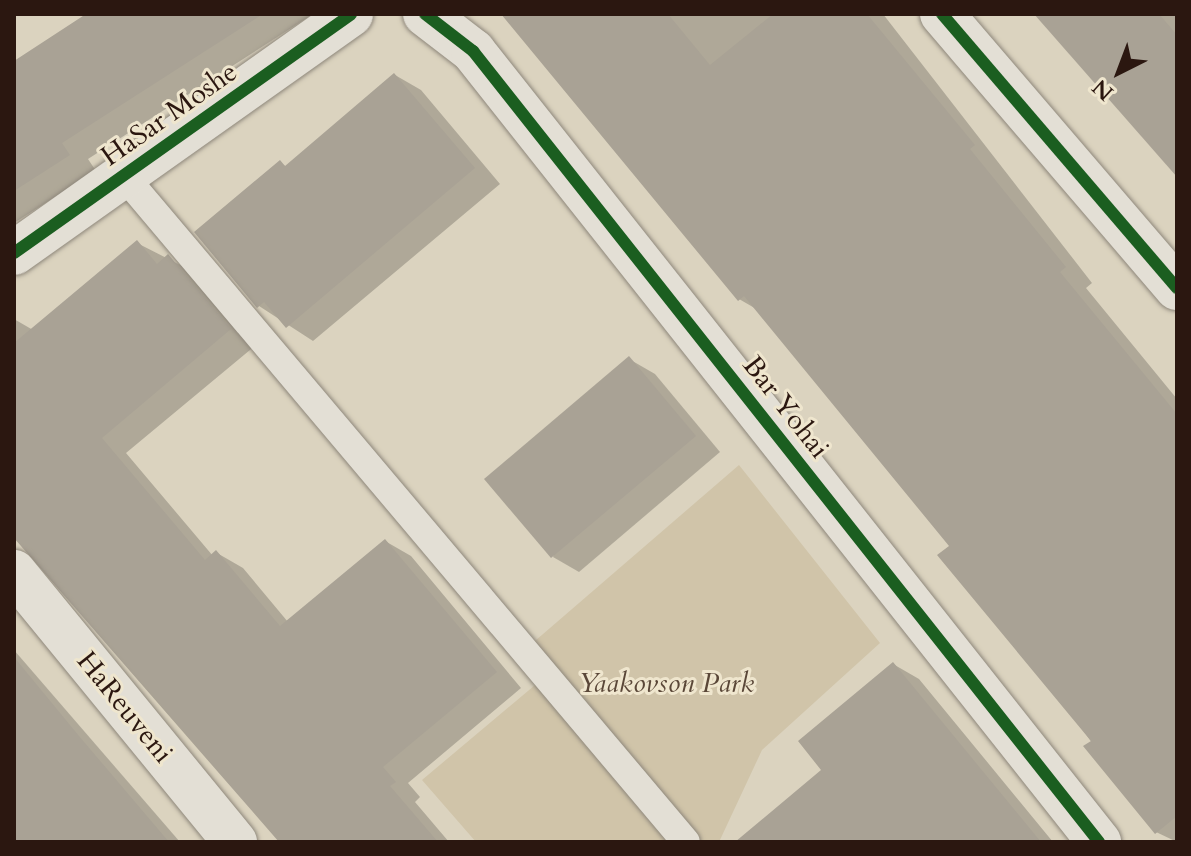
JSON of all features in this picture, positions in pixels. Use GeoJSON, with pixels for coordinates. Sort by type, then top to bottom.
{"type":"FeatureCollection","features":[{"type":"Feature","properties":{"kind":"street","name":"HaSar Moshe"},"geometry":{"type":"LineString","coordinates":[[14,253],[351,14]]}},
{"type":"Feature","properties":{"kind":"street","name":"Bar Yohai"},"geometry":{"type":"LineString","coordinates":[[425,14],[473,51],[1099,842]]}},
{"type":"Feature","properties":{"kind":"street"},"geometry":{"type":"LineString","coordinates":[[942,14],[1177,288]]}},
{"type":"Feature","properties":{"kind":"street","name":"HaReuveni"},"geometry":{"type":"LineString","coordinates":[[14,572],[235,842]]}},
{"type":"Feature","properties":{"kind":"lane"},"geometry":{"type":"LineString","coordinates":[[124,176],[686,842]]}},
{"type":"Feature","properties":{"kind":"green space","name":"Yaakovson Park"},"geometry":{"type":"Polygon","coordinates":[[[739,465],[880,643],[762,750],[719,842],[476,842],[422,780],[547,675],[528,647],[739,465]]]}},
{"type":"Feature","properties":{"kind":"building"},"geometry":{"type":"Polygon","coordinates":[[[86,14],[263,14],[62,143],[70,155],[14,191],[14,61],[86,14]]]}},
{"type":"Feature","properties":{"kind":"building"},"geometry":{"type":"Polygon","coordinates":[[[501,14],[668,14],[710,65],[773,14],[867,14],[975,145],[970,149],[1066,267],[1060,272],[1177,414],[1177,816],[1155,834],[1083,746],[1091,741],[937,555],[949,546],[744,296],[738,301],[501,14]]]}},
{"type":"Feature","properties":{"kind":"building"},"geometry":{"type":"Polygon","coordinates":[[[1034,14],[1159,14],[1177,35],[1177,177],[1034,14]]]}},
{"type":"Feature","properties":{"kind":"building"},"geometry":{"type":"Polygon","coordinates":[[[394,73],[475,168],[286,328],[264,302],[257,308],[194,232],[280,160],[285,166],[394,73]]]}},
{"type":"Feature","properties":{"kind":"building"},"geometry":{"type":"Polygon","coordinates":[[[137,240],[157,264],[168,254],[231,329],[102,438],[205,560],[216,550],[280,626],[385,539],[497,672],[383,767],[396,782],[390,786],[438,842],[279,842],[14,538],[14,343],[137,240]]]}},
{"type":"Feature","properties":{"kind":"building"},"geometry":{"type":"Polygon","coordinates":[[[629,356],[696,436],[551,558],[484,479],[629,356]]]}},
{"type":"Feature","properties":{"kind":"building"},"geometry":{"type":"Polygon","coordinates":[[[14,657],[79,736],[169,842],[14,842],[14,657]]]}},
{"type":"Feature","properties":{"kind":"building"},"geometry":{"type":"Polygon","coordinates":[[[893,662],[1041,842],[735,842],[821,770],[798,741],[893,662]]]}},
{"type":"Feature","properties":{"kind":"cycle path"},"geometry":{"type":"LineString","coordinates":[[14,253],[351,14]]}},
{"type":"Feature","properties":{"kind":"cycle path"},"geometry":{"type":"LineString","coordinates":[[425,14],[473,51],[1099,842]]}},
{"type":"Feature","properties":{"kind":"cycle path"},"geometry":{"type":"LineString","coordinates":[[942,14],[1177,288]]}}]}
